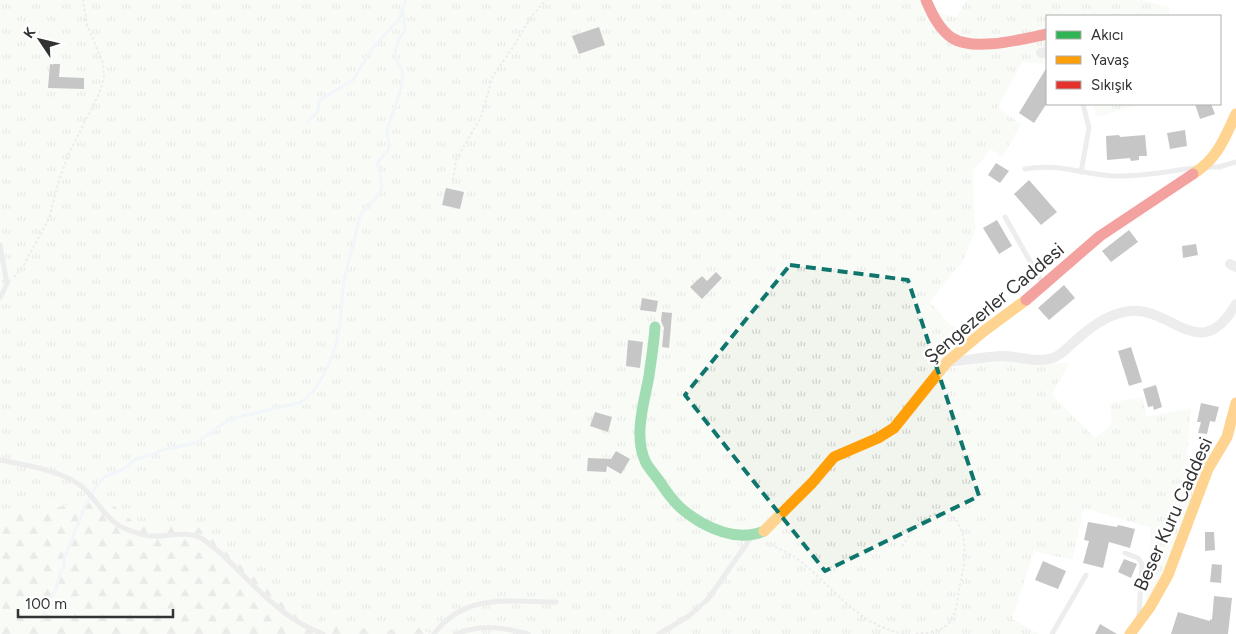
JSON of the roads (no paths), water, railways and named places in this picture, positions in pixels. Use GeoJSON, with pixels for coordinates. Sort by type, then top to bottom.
{"type":"FeatureCollection","features":[{"type":"Feature","properties":{"kind":"street"},"geometry":{"type":"LineString","coordinates":[[926,0],[934,19],[958,41],[981,44],[1046,34]]}},
{"type":"Feature","properties":{"kind":"street","name":"Şengezerler Caddesi"},"geometry":{"type":"LineString","coordinates":[[752,536],[765,530],[840,452],[878,438],[894,428],[946,362],[1020,305],[1100,236],[1206,166],[1217,153],[1236,114]]}},
{"type":"Feature","properties":{"kind":"street"},"geometry":{"type":"LineString","coordinates":[[946,362],[1000,356],[1038,360],[1051,359],[1060,354],[1093,326],[1110,317],[1130,311],[1149,313],[1186,330],[1207,332],[1213,330],[1225,320],[1236,304]]}},
{"type":"Feature","properties":{"kind":"street"},"geometry":{"type":"LineString","coordinates":[[656,327],[641,424],[641,445],[646,462],[675,504],[693,518],[728,534],[752,536]]}},
{"type":"Feature","properties":{"kind":"street","name":"Beser Kuru Caddesi"},"geometry":{"type":"LineString","coordinates":[[1130,634],[1150,607],[1168,574],[1208,469],[1227,437],[1236,404]]}},
{"type":"Feature","properties":{"kind":"lane"},"geometry":{"type":"LineString","coordinates":[[1081,172],[1089,128],[1083,105]]}},
{"type":"Feature","properties":{"kind":"lane"},"geometry":{"type":"LineString","coordinates":[[1025,169],[1041,166],[1060,167],[1081,172],[1116,176],[1206,166],[1219,167],[1236,162]]}},
{"type":"Feature","properties":{"kind":"lane"},"geometry":{"type":"LineString","coordinates":[[1005,218],[1044,284]]}},
{"type":"Feature","properties":{"kind":"lane"},"geometry":{"type":"LineString","coordinates":[[0,245],[7,284],[0,298]]}},
{"type":"Feature","properties":{"kind":"lane"},"geometry":{"type":"LineString","coordinates":[[0,460],[35,467],[75,482],[86,490],[110,518],[124,529],[152,536],[188,535],[200,538],[230,562],[278,608],[306,626],[323,634]]}},
{"type":"Feature","properties":{"kind":"lane"},"geometry":{"type":"LineString","coordinates":[[659,634],[699,608],[714,592],[752,536]]}},
{"type":"Feature","properties":{"kind":"lane"},"geometry":{"type":"LineString","coordinates":[[1125,553],[1138,558],[1142,564],[1138,624]]}},
{"type":"Feature","properties":{"kind":"lane"},"geometry":{"type":"LineString","coordinates":[[1052,634],[1086,575]]}},
{"type":"Feature","properties":{"kind":"lane"},"geometry":{"type":"LineString","coordinates":[[434,634],[448,619],[474,605],[510,600],[556,602]]}},
{"type":"Feature","properties":{"kind":"lane"},"geometry":{"type":"LineString","coordinates":[[670,634],[675,624]]}},
{"type":"Feature","properties":{"kind":"lane"},"geometry":{"type":"LineString","coordinates":[[456,634],[475,628],[492,626],[528,634]]}},
{"type":"Feature","properties":{"kind":"waterway"},"geometry":{"type":"LineString","coordinates":[[308,122],[318,111],[321,99],[353,80],[373,48],[399,19],[406,0]]}},
{"type":"Feature","properties":{"kind":"waterway"},"geometry":{"type":"LineString","coordinates":[[42,621],[48,600],[55,592],[64,566],[64,559],[85,506],[104,477],[124,469],[135,459],[162,450],[196,443],[227,421],[299,403],[319,383],[336,344],[344,281],[359,218],[364,210],[377,198],[381,190],[382,183],[378,162],[388,151],[387,130],[400,92],[403,75],[395,58],[399,39],[405,30],[403,11]]}}]}
